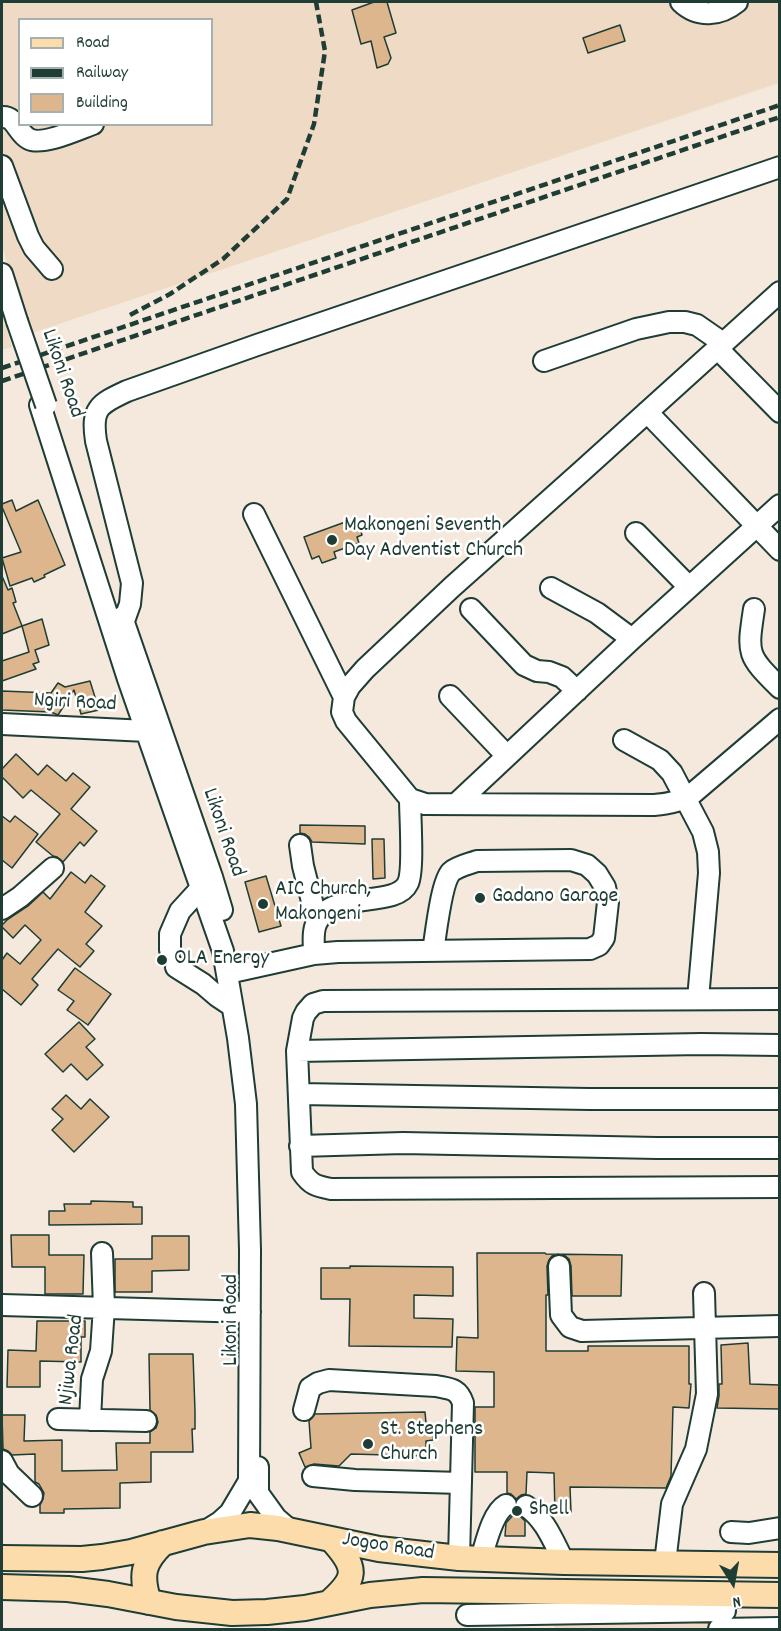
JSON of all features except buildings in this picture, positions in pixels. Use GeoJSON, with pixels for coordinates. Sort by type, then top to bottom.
{"type":"FeatureCollection","features":[{"type":"Feature","properties":{"kind":"main road","name":"Jogoo Road"},"geometry":{"type":"LineString","coordinates":[[2,1558],[102,1557],[204,1532],[250,1525],[290,1530],[379,1550],[470,1559],[780,1565]]}},
{"type":"Feature","properties":{"kind":"main road"},"geometry":{"type":"LineString","coordinates":[[329,1603],[346,1588],[352,1572],[343,1552],[332,1540]]}},
{"type":"Feature","properties":{"kind":"main road"},"geometry":{"type":"LineString","coordinates":[[149,1602],[144,1578],[145,1568],[147,1561],[163,1543]]}},
{"type":"Feature","properties":{"kind":"main road","name":"Jogoo Road"},"geometry":{"type":"LineString","coordinates":[[2,1587],[68,1589],[176,1607],[232,1613],[304,1608],[370,1595],[468,1590],[724,1616],[780,1595]]}},
{"type":"Feature","properties":{"kind":"street"},"geometry":{"type":"LineString","coordinates":[[681,2],[688,8],[701,13],[715,13],[729,9],[737,2]]}},
{"type":"Feature","properties":{"kind":"street"},"geometry":{"type":"LineString","coordinates":[[2,117],[12,118],[22,133],[30,140],[38,141],[87,126]]}},
{"type":"Feature","properties":{"kind":"street"},"geometry":{"type":"LineString","coordinates":[[2,166],[28,236],[34,248],[52,269]]}},
{"type":"Feature","properties":{"kind":"street"},"geometry":{"type":"LineString","coordinates":[[124,621],[132,584],[93,425],[99,407],[110,399],[257,345],[780,167]]}},
{"type":"Feature","properties":{"kind":"street","name":"Likoni Road"},"geometry":{"type":"LineString","coordinates":[[2,274],[15,322]]}},
{"type":"Feature","properties":{"kind":"street","name":"Likoni Road"},"geometry":{"type":"LineString","coordinates":[[2,289],[127,653],[212,877],[233,946],[249,1051],[257,1195],[258,1493],[276,1518],[290,1530]]}},
{"type":"Feature","properties":{"kind":"street"},"geometry":{"type":"LineString","coordinates":[[780,292],[452,587],[366,669],[350,686],[344,698],[342,712],[346,721],[410,799],[425,804],[654,805],[677,801],[686,798],[780,719]]}},
{"type":"Feature","properties":{"kind":"street"},"geometry":{"type":"LineString","coordinates":[[543,361],[636,329],[669,322],[685,322],[697,325],[720,346],[780,412]]}},
{"type":"Feature","properties":{"kind":"street","name":"Likoni Road"},"geometry":{"type":"LineString","coordinates":[[43,405],[124,621],[127,653],[147,731],[223,951],[232,1006],[246,1104],[250,1312],[249,1481],[230,1513],[204,1532]]}},
{"type":"Feature","properties":{"kind":"street"},"geometry":{"type":"LineString","coordinates":[[647,412],[780,550]]}},
{"type":"Feature","properties":{"kind":"street"},"geometry":{"type":"LineString","coordinates":[[457,803],[632,639],[780,505]]}},
{"type":"Feature","properties":{"kind":"street"},"geometry":{"type":"LineString","coordinates":[[254,514],[344,698]]}},
{"type":"Feature","properties":{"kind":"street"},"geometry":{"type":"LineString","coordinates":[[636,533],[689,587]]}},
{"type":"Feature","properties":{"kind":"street"},"geometry":{"type":"LineString","coordinates":[[551,588],[597,613],[632,639]]}},
{"type":"Feature","properties":{"kind":"street"},"geometry":{"type":"LineString","coordinates":[[471,609],[524,664],[537,671],[549,672],[562,677],[577,691]]}},
{"type":"Feature","properties":{"kind":"street"},"geometry":{"type":"LineString","coordinates":[[754,609],[750,648],[759,667],[780,688]]}},
{"type":"Feature","properties":{"kind":"street"},"geometry":{"type":"LineString","coordinates":[[450,696],[507,756]]}},
{"type":"Feature","properties":{"kind":"street","name":"Ngiri Road"},"geometry":{"type":"LineString","coordinates":[[2,724],[147,731]]}},
{"type":"Feature","properties":{"kind":"street"},"geometry":{"type":"LineString","coordinates":[[624,740],[660,760],[672,773],[703,831],[708,852],[709,873],[698,999]]}},
{"type":"Feature","properties":{"kind":"street"},"geometry":{"type":"LineString","coordinates":[[314,954],[314,933],[317,921],[326,911],[353,901],[392,896],[402,891],[408,883],[410,799]]}},
{"type":"Feature","properties":{"kind":"street"},"geometry":{"type":"LineString","coordinates":[[300,845],[317,921]]}},
{"type":"Feature","properties":{"kind":"street"},"geometry":{"type":"LineString","coordinates":[[237,971],[314,954],[338,952],[433,951],[590,949],[599,945],[604,938],[608,902],[605,887],[597,874],[586,865],[572,860],[477,861],[463,865],[451,873],[444,886],[433,951]]}},
{"type":"Feature","properties":{"kind":"street"},"geometry":{"type":"LineString","coordinates":[[2,909],[20,897],[53,868]]}},
{"type":"Feature","properties":{"kind":"street"},"geometry":{"type":"LineString","coordinates":[[201,888],[180,911],[170,934],[173,958],[232,1006]]}},
{"type":"Feature","properties":{"kind":"street"},"geometry":{"type":"LineString","coordinates":[[780,999],[323,1001],[313,1004],[306,1011],[297,1051],[302,1172],[309,1182],[320,1187],[331,1189],[780,1187]]}},
{"type":"Feature","properties":{"kind":"street"},"geometry":{"type":"LineString","coordinates":[[297,1051],[780,1044]]}},
{"type":"Feature","properties":{"kind":"street"},"geometry":{"type":"LineString","coordinates":[[300,1094],[590,1099],[780,1099]]}},
{"type":"Feature","properties":{"kind":"street"},"geometry":{"type":"LineString","coordinates":[[300,1146],[403,1143],[780,1148]]}},
{"type":"Feature","properties":{"kind":"street","name":"Njiwa Road"},"geometry":{"type":"LineString","coordinates":[[90,1420],[92,1378],[101,1351],[104,1307],[102,1253]]}},
{"type":"Feature","properties":{"kind":"street"},"geometry":{"type":"LineString","coordinates":[[559,1266],[561,1315],[570,1327],[582,1331],[780,1326]]}},
{"type":"Feature","properties":{"kind":"street"},"geometry":{"type":"LineString","coordinates":[[665,1563],[672,1504],[696,1449],[707,1394],[704,1293]]}},
{"type":"Feature","properties":{"kind":"street"},"geometry":{"type":"LineString","coordinates":[[2,1305],[250,1312]]}},
{"type":"Feature","properties":{"kind":"street"},"geometry":{"type":"LineString","coordinates":[[304,1410],[310,1388],[329,1380],[436,1386],[452,1389],[460,1395],[464,1403],[461,1483],[470,1559]]}},
{"type":"Feature","properties":{"kind":"street","name":"Njiwa Road"},"geometry":{"type":"LineString","coordinates":[[58,1419],[146,1421]]}},
{"type":"Feature","properties":{"kind":"street"},"geometry":{"type":"LineString","coordinates":[[2,1461],[9,1474],[32,1496]]}},
{"type":"Feature","properties":{"kind":"street"},"geometry":{"type":"LineString","coordinates":[[313,1476],[355,1480],[461,1483]]}},
{"type":"Feature","properties":{"kind":"street"},"geometry":{"type":"LineString","coordinates":[[470,1559],[500,1509],[516,1506],[537,1514],[564,1562]]}},
{"type":"Feature","properties":{"kind":"street"},"geometry":{"type":"LineString","coordinates":[[731,1532],[749,1533],[780,1528]]}},
{"type":"Feature","properties":{"kind":"street"},"geometry":{"type":"LineString","coordinates":[[468,1590],[466,1622],[544,1622],[724,1616],[780,1628]]}},
{"type":"Feature","properties":{"kind":"shaded area"},"geometry":{"type":"Polygon","coordinates":[[[2,2],[779,2],[779,83],[29,334],[2,246],[2,2]]]}},
{"type":"Feature","properties":{"kind":"shaded area"},"geometry":{"type":"Polygon","coordinates":[[[2,314],[12,347],[2,350],[2,314]]]}},
{"type":"Feature","properties":{"kind":"shaded area"},"geometry":{"type":"Polygon","coordinates":[[[554,1618],[779,1618],[780,1629],[554,1629],[554,1618]]]}},
{"type":"Feature","properties":{"kind":"railway"},"geometry":{"type":"LineString","coordinates":[[130,315],[170,294],[223,259],[287,199],[314,124],[325,51],[316,2]]}},
{"type":"Feature","properties":{"kind":"railway"},"geometry":{"type":"LineString","coordinates":[[2,368],[780,105]]}},
{"type":"Feature","properties":{"kind":"railway"},"geometry":{"type":"LineString","coordinates":[[2,381],[780,117]]}},
{"type":"Feature","properties":{"kind":"place","name":"Makongeni Seventh Day Adventist Church"},"geometry":{"type":"Point","coordinates":[332,540]}},
{"type":"Feature","properties":{"kind":"place","name":"Gadano Garage"},"geometry":{"type":"Point","coordinates":[480,898]}},
{"type":"Feature","properties":{"kind":"place","name":"AIC Church, Makongeni"},"geometry":{"type":"Point","coordinates":[263,904]}},
{"type":"Feature","properties":{"kind":"place","name":"OLA Energy"},"geometry":{"type":"Point","coordinates":[162,960]}},
{"type":"Feature","properties":{"kind":"place","name":"St. Stephens Church"},"geometry":{"type":"Point","coordinates":[368,1444]}},
{"type":"Feature","properties":{"kind":"place","name":"Shell"},"geometry":{"type":"Point","coordinates":[517,1511]}}]}
